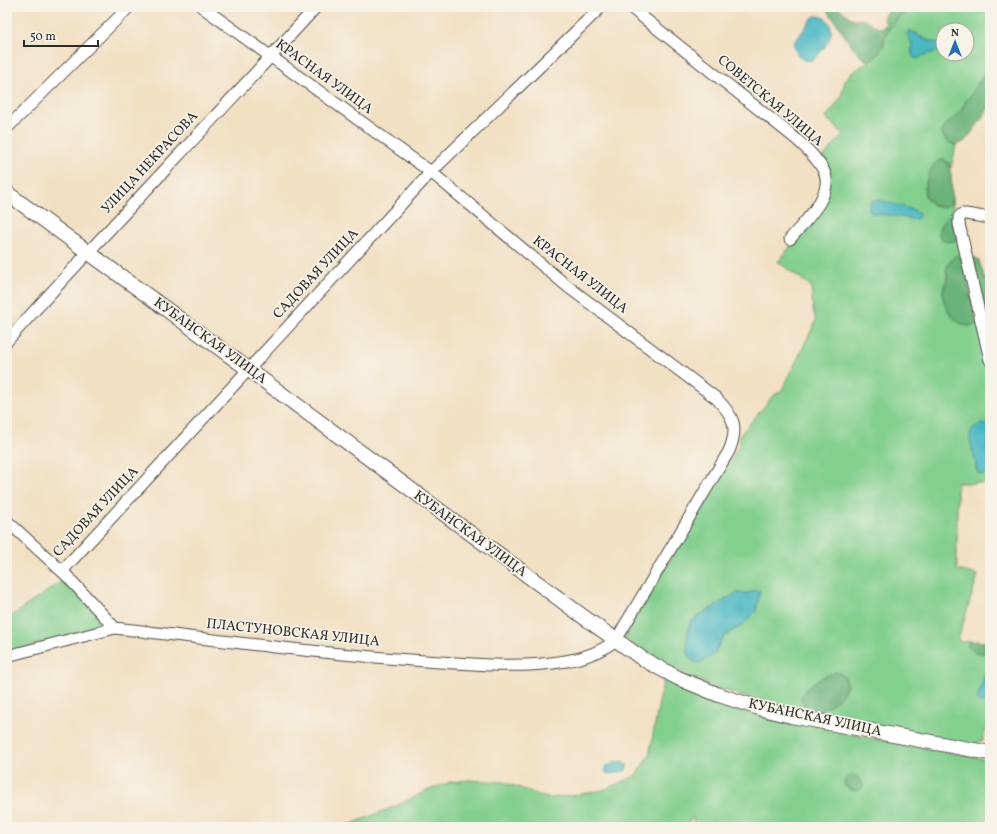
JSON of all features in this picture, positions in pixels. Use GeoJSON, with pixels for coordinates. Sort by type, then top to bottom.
{"type":"FeatureCollection","features":[{"type":"Feature","properties":{"kind":"street"},"geometry":{"type":"LineString","coordinates":[[7,128],[129,7]]}},
{"type":"Feature","properties":{"kind":"street","name":"КРАСНАЯ УЛИЦА"},"geometry":{"type":"LineString","coordinates":[[202,7],[431,172],[567,286],[716,398],[729,412],[735,428],[735,434],[729,451],[616,640]]}},
{"type":"Feature","properties":{"kind":"street","name":"УЛИЦА НЕКРАСОВА"},"geometry":{"type":"LineString","coordinates":[[7,341],[87,252],[271,57],[316,7]]}},
{"type":"Feature","properties":{"kind":"street","name":"САДОВАЯ УЛИЦА"},"geometry":{"type":"LineString","coordinates":[[62,571],[431,172],[601,7]]}},
{"type":"Feature","properties":{"kind":"street","name":"СОВЕТСКАЯ УЛИЦА"},"geometry":{"type":"LineString","coordinates":[[630,7],[795,138],[820,164],[826,179],[826,189],[816,208],[790,239]]}},
{"type":"Feature","properties":{"kind":"street","name":"КУБАНСКАЯ УЛИЦА"},"geometry":{"type":"LineString","coordinates":[[7,193],[643,659],[678,678],[720,695],[762,709],[791,716],[990,753]]}},
{"type":"Feature","properties":{"kind":"street"},"geometry":{"type":"LineString","coordinates":[[990,218],[966,214],[962,214],[959,217],[959,224],[990,360]]}},
{"type":"Feature","properties":{"kind":"street"},"geometry":{"type":"LineString","coordinates":[[7,521],[62,571],[115,628],[7,656]]}},
{"type":"Feature","properties":{"kind":"street","name":"ПЛАСТУНОВСКАЯ УЛИЦА"},"geometry":{"type":"LineString","coordinates":[[115,628],[382,658],[516,665],[549,663],[577,659],[603,649],[616,640]]}},
{"type":"Feature","properties":{"kind":"green space"},"geometry":{"type":"Polygon","coordinates":[[[828,7],[838,7],[852,18],[857,20],[864,19],[880,28],[886,25],[883,16],[893,7],[911,8],[889,28],[885,36],[883,47],[876,56],[867,61],[861,57],[851,45],[828,11],[828,7]]]}},
{"type":"Feature","properties":{"kind":"green space"},"geometry":{"type":"Polygon","coordinates":[[[914,7],[990,7],[990,66],[984,72],[976,88],[962,109],[946,125],[942,132],[944,138],[948,142],[956,145],[951,168],[948,162],[932,167],[924,189],[925,196],[931,204],[938,207],[951,204],[952,199],[963,260],[946,270],[947,277],[943,289],[943,299],[954,318],[977,320],[990,375],[990,426],[989,425],[971,448],[975,455],[976,470],[988,473],[990,470],[990,483],[957,483],[957,570],[978,575],[958,640],[961,642],[971,641],[968,643],[980,653],[990,653],[990,663],[978,695],[988,698],[990,694],[990,715],[983,740],[973,745],[800,711],[725,691],[701,682],[651,657],[625,638],[626,633],[735,453],[739,445],[740,435],[773,396],[782,390],[816,321],[813,310],[811,286],[778,262],[816,215],[822,205],[821,159],[844,134],[826,118],[841,97],[845,81],[850,74],[876,56],[883,47],[885,36],[889,28],[914,7]],[[756,590],[748,593],[736,593],[692,620],[688,629],[690,657],[713,655],[723,637],[744,624],[758,598],[760,591],[756,590]]]}},
{"type":"Feature","properties":{"kind":"green space"},"geometry":{"type":"Polygon","coordinates":[[[990,66],[990,106],[964,142],[956,145],[948,142],[944,138],[942,132],[946,125],[962,109],[976,88],[984,72],[990,66]]]}},
{"type":"Feature","properties":{"kind":"green space"},"geometry":{"type":"Polygon","coordinates":[[[944,159],[951,172],[952,199],[945,207],[941,207],[931,203],[925,194],[925,188],[931,168],[937,162],[944,159]]]}},
{"type":"Feature","properties":{"kind":"green space"},"geometry":{"type":"Polygon","coordinates":[[[948,217],[955,219],[958,237],[955,241],[947,242],[941,239],[938,232],[943,221],[948,217]]]}},
{"type":"Feature","properties":{"kind":"green space"},"geometry":{"type":"Polygon","coordinates":[[[956,255],[963,260],[977,324],[970,326],[958,322],[952,317],[943,297],[943,291],[948,278],[946,271],[950,262],[956,255]]]}},
{"type":"Feature","properties":{"kind":"green space"},"geometry":{"type":"Polygon","coordinates":[[[975,257],[979,261],[985,279],[990,285],[990,315],[983,311],[971,259],[975,257]]]}},
{"type":"Feature","properties":{"kind":"green space"},"geometry":{"type":"Polygon","coordinates":[[[65,579],[104,624],[102,626],[7,653],[7,619],[65,579]]]}},
{"type":"Feature","properties":{"kind":"green space"},"geometry":{"type":"Polygon","coordinates":[[[971,641],[990,642],[990,653],[978,652],[970,649],[968,647],[968,643],[971,641]]]}},
{"type":"Feature","properties":{"kind":"green space"},"geometry":{"type":"Polygon","coordinates":[[[836,672],[843,676],[846,681],[846,687],[843,694],[824,708],[815,710],[806,707],[802,701],[802,695],[806,690],[817,680],[836,672]]]}},
{"type":"Feature","properties":{"kind":"green space"},"geometry":{"type":"Polygon","coordinates":[[[664,677],[854,735],[990,760],[990,827],[694,827],[693,817],[684,827],[343,827],[450,782],[469,780],[504,782],[547,798],[570,796],[603,790],[635,776],[649,756],[664,677]]]}},
{"type":"Feature","properties":{"kind":"green space"},"geometry":{"type":"Polygon","coordinates":[[[853,775],[858,777],[863,786],[860,790],[851,790],[844,785],[846,778],[853,775]]]}},
{"type":"Feature","properties":{"kind":"water"},"geometry":{"type":"Polygon","coordinates":[[[816,16],[823,17],[828,21],[831,26],[831,32],[825,47],[813,60],[809,61],[799,57],[794,43],[812,18],[816,16]]]}},
{"type":"Feature","properties":{"kind":"water"},"geometry":{"type":"Polygon","coordinates":[[[909,30],[929,41],[935,42],[935,52],[923,55],[918,59],[914,58],[912,55],[912,43],[907,34],[909,30]]]}},
{"type":"Feature","properties":{"kind":"water"},"geometry":{"type":"Polygon","coordinates":[[[872,200],[879,200],[914,210],[919,216],[917,219],[912,219],[873,213],[869,208],[872,200]]]}},
{"type":"Feature","properties":{"kind":"water"},"geometry":{"type":"Polygon","coordinates":[[[983,424],[990,426],[990,470],[983,475],[979,474],[977,469],[970,436],[973,429],[983,424]]]}},
{"type":"Feature","properties":{"kind":"water"},"geometry":{"type":"Polygon","coordinates":[[[756,590],[760,591],[756,611],[744,624],[723,637],[713,655],[700,663],[693,661],[690,658],[687,647],[689,629],[692,620],[736,593],[748,593],[756,590]]]}},
{"type":"Feature","properties":{"kind":"water"},"geometry":{"type":"Polygon","coordinates":[[[989,663],[990,694],[983,703],[980,703],[977,699],[989,663]]]}},
{"type":"Feature","properties":{"kind":"water"},"geometry":{"type":"Polygon","coordinates":[[[619,761],[627,764],[625,771],[612,774],[606,773],[606,766],[619,761]]]}}]}
